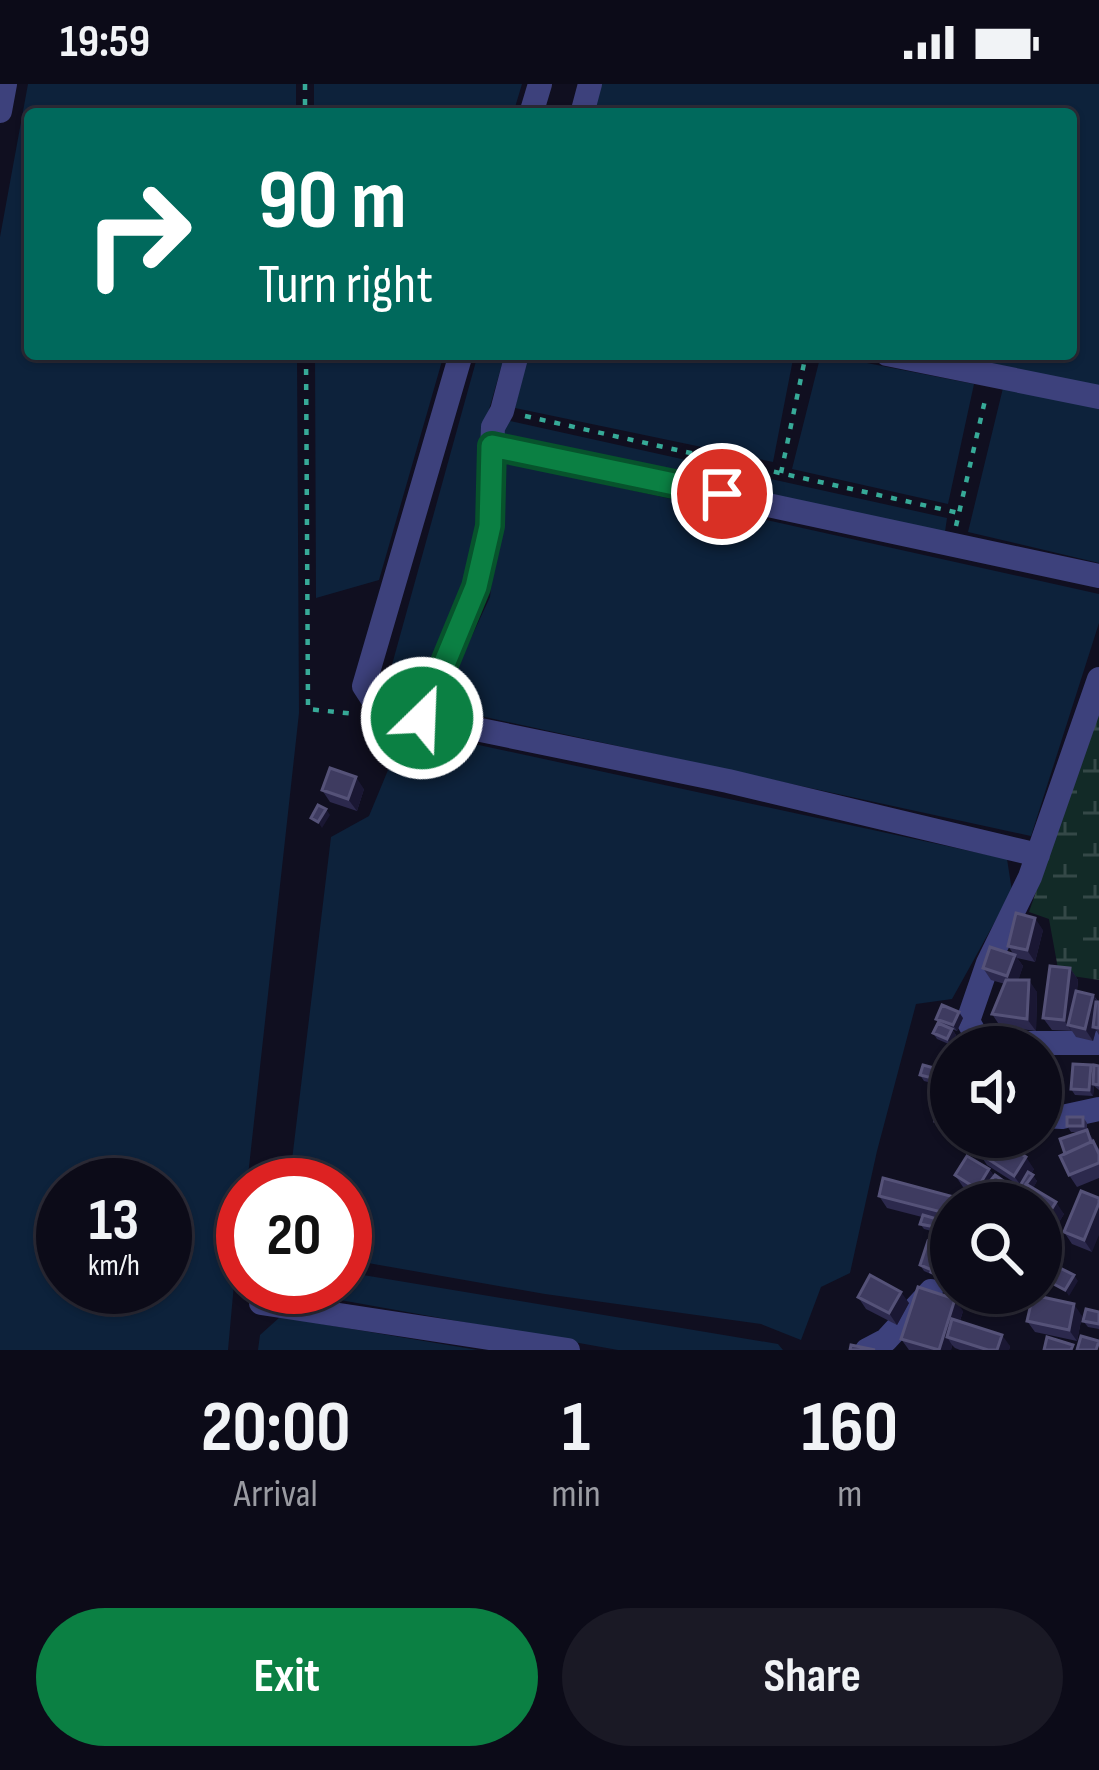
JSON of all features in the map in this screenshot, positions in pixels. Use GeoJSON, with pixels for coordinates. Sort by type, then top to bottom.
{"type":"FeatureCollection","features":[{"type":"Feature","properties":{"kind":"street"},"geometry":{"type":"LineString","coordinates":[[0,111],[5,84]]}},
{"type":"Feature","properties":{"kind":"street"},"geometry":{"type":"LineString","coordinates":[[459,360],[364,686],[384,717],[422,718],[728,781],[1038,855]]}},
{"type":"Feature","properties":{"kind":"street"},"geometry":{"type":"LineString","coordinates":[[422,718],[476,587],[490,526],[493,427],[515,360]]}},
{"type":"Feature","properties":{"kind":"street"},"geometry":{"type":"LineString","coordinates":[[915,360],[1099,397]]}},
{"type":"Feature","properties":{"kind":"street"},"geometry":{"type":"LineString","coordinates":[[492,446],[1099,576]]}},
{"type":"Feature","properties":{"kind":"street"},"geometry":{"type":"LineString","coordinates":[[1099,679],[1038,855],[988,963],[968,1022],[979,1039],[993,1042],[1099,1042]]}},
{"type":"Feature","properties":{"kind":"street"},"geometry":{"type":"LineString","coordinates":[[1062,1120],[1099,1109]]}},
{"type":"Feature","properties":{"kind":"street"},"geometry":{"type":"LineString","coordinates":[[867,1350],[886,1340],[930,1292]]}},
{"type":"Feature","properties":{"kind":"street"},"geometry":{"type":"LineString","coordinates":[[328,1314],[568,1350]]}},
{"type":"Feature","properties":{"kind":"path"},"geometry":{"type":"LineString","coordinates":[[306,360],[308,709],[384,717]]}},
{"type":"Feature","properties":{"kind":"path"},"geometry":{"type":"LineString","coordinates":[[781,473],[805,360]]}},
{"type":"Feature","properties":{"kind":"path"},"geometry":{"type":"LineString","coordinates":[[952,543],[990,376]]}},
{"type":"Feature","properties":{"kind":"path"},"geometry":{"type":"LineString","coordinates":[[502,411],[959,513]]}},
{"type":"Feature","properties":{"kind":"green space"},"geometry":{"type":"Polygon","coordinates":[[[1099,711],[1099,980],[1059,974],[1049,919],[1029,912],[1099,711]]]}},
{"type":"Feature","properties":{"kind":"water"},"geometry":{"type":"Polygon","coordinates":[[[28,84],[296,84],[296,108],[24,108],[24,360],[297,360],[299,713],[250,1158],[216,1158],[216,1314],[231,1314],[228,1350],[0,1350],[0,237],[28,84]]]}},
{"type":"Feature","properties":{"kind":"water"},"geometry":{"type":"Polygon","coordinates":[[[314,84],[522,84],[515,108],[314,108],[314,84]]]}},
{"type":"Feature","properties":{"kind":"water"},"geometry":{"type":"Polygon","coordinates":[[[596,84],[1099,84],[1099,387],[972,360],[1077,360],[1077,108],[590,108],[596,84]]]}},
{"type":"Feature","properties":{"kind":"water"},"geometry":{"type":"Polygon","coordinates":[[[315,360],[442,360],[379,580],[316,598],[315,360]]]}},
{"type":"Feature","properties":{"kind":"water"},"geometry":{"type":"Polygon","coordinates":[[[476,360],[503,360],[482,434],[471,586],[415,696],[396,707],[385,690],[476,360]]]}},
{"type":"Feature","properties":{"kind":"water"},"geometry":{"type":"Polygon","coordinates":[[[527,360],[793,360],[773,462],[515,408],[527,360]]]}},
{"type":"Feature","properties":{"kind":"water"},"geometry":{"type":"Polygon","coordinates":[[[819,360],[852,360],[974,384],[948,504],[792,469],[819,360]]]}},
{"type":"Feature","properties":{"kind":"water"},"geometry":{"type":"Polygon","coordinates":[[[1003,388],[1099,408],[1099,563],[968,532],[1003,388]]]}},
{"type":"Feature","properties":{"kind":"water"},"geometry":{"type":"Polygon","coordinates":[[[506,420],[947,518],[945,532],[501,437],[506,420]]]}},
{"type":"Feature","properties":{"kind":"water"},"geometry":{"type":"Polygon","coordinates":[[[505,462],[1099,594],[1099,623],[1031,836],[439,707],[490,597],[505,462]]]}},
{"type":"Feature","properties":{"kind":"water"},"geometry":{"type":"Polygon","coordinates":[[[405,729],[1007,859],[1012,891],[952,999],[916,1004],[850,1273],[821,1287],[801,1340],[761,1324],[372,1264],[372,1158],[292,1158],[331,837],[369,816],[405,729]]]}},
{"type":"Feature","properties":{"kind":"water"},"geometry":{"type":"Polygon","coordinates":[[[372,1276],[778,1344],[783,1350],[618,1350],[372,1306],[372,1276]]]}},
{"type":"Feature","properties":{"kind":"water"},"geometry":{"type":"Polygon","coordinates":[[[280,1317],[478,1350],[258,1350],[260,1335],[280,1317]]]}},
{"type":"Feature","properties":{"kind":"building"},"geometry":{"type":"Polygon","coordinates":[[[330,768],[356,777],[348,799],[322,790],[330,768]]]}},
{"type":"Feature","properties":{"kind":"building"},"geometry":{"type":"Polygon","coordinates":[[[318,805],[326,809],[318,822],[311,818],[318,805]]]}},
{"type":"Feature","properties":{"kind":"building"},"geometry":{"type":"Polygon","coordinates":[[[1016,913],[1035,918],[1027,950],[1008,946],[1016,913]]]}},
{"type":"Feature","properties":{"kind":"building"},"geometry":{"type":"Polygon","coordinates":[[[990,947],[1015,955],[1007,976],[983,968],[990,947]]]}},
{"type":"Feature","properties":{"kind":"building"},"geometry":{"type":"Polygon","coordinates":[[[1050,966],[1070,968],[1064,1020],[1043,1018],[1050,966]]]}},
{"type":"Feature","properties":{"kind":"building"},"geometry":{"type":"Polygon","coordinates":[[[1006,980],[1029,980],[1027,1019],[992,1014],[1006,980]]]}},
{"type":"Feature","properties":{"kind":"building"},"geometry":{"type":"Polygon","coordinates":[[[1076,991],[1093,995],[1085,1029],[1068,1025],[1076,991]]]}},
{"type":"Feature","properties":{"kind":"building"},"geometry":{"type":"Polygon","coordinates":[[[1099,1002],[1099,1028],[1093,1027],[1099,1002]]]}},
{"type":"Feature","properties":{"kind":"building"},"geometry":{"type":"Polygon","coordinates":[[[942,1005],[959,1012],[953,1025],[936,1019],[942,1005]]]}},
{"type":"Feature","properties":{"kind":"building"},"geometry":{"type":"Polygon","coordinates":[[[1073,1064],[1091,1065],[1089,1090],[1071,1089],[1073,1064]]]}},
{"type":"Feature","properties":{"kind":"building"},"geometry":{"type":"Polygon","coordinates":[[[923,1065],[930,1067],[930,1078],[920,1075],[923,1065]]]}},
{"type":"Feature","properties":{"kind":"building"},"geometry":{"type":"Polygon","coordinates":[[[1094,1065],[1099,1066],[1099,1085],[1093,1084],[1094,1065]]]}},
{"type":"Feature","properties":{"kind":"building"},"geometry":{"type":"Polygon","coordinates":[[[1067,1117],[1083,1117],[1083,1126],[1067,1126],[1067,1117]]]}},
{"type":"Feature","properties":{"kind":"building"},"geometry":{"type":"Polygon","coordinates":[[[1087,1130],[1091,1142],[1065,1154],[1062,1138],[1087,1130]]]}},
{"type":"Feature","properties":{"kind":"building"},"geometry":{"type":"Polygon","coordinates":[[[1093,1141],[1099,1163],[1069,1175],[1062,1155],[1093,1141]]]}},
{"type":"Feature","properties":{"kind":"building"},"geometry":{"type":"Polygon","coordinates":[[[966,1158],[989,1169],[981,1182],[966,1182],[955,1175],[966,1158]]]}},
{"type":"Feature","properties":{"kind":"building"},"geometry":{"type":"Polygon","coordinates":[[[987,1158],[1025,1158],[1014,1176],[987,1158]]]}},
{"type":"Feature","properties":{"kind":"building"},"geometry":{"type":"Polygon","coordinates":[[[883,1178],[930,1191],[930,1209],[879,1196],[883,1178]]]}},
{"type":"Feature","properties":{"kind":"building"},"geometry":{"type":"Polygon","coordinates":[[[1081,1191],[1099,1198],[1084,1240],[1064,1232],[1081,1191]]]}},
{"type":"Feature","properties":{"kind":"building"},"geometry":{"type":"Polygon","coordinates":[[[928,1241],[930,1242],[930,1269],[920,1265],[928,1241]]]}},
{"type":"Feature","properties":{"kind":"building"},"geometry":{"type":"Polygon","coordinates":[[[1062,1269],[1074,1275],[1062,1288],[1062,1269]]]}},
{"type":"Feature","properties":{"kind":"building"},"geometry":{"type":"Polygon","coordinates":[[[870,1275],[901,1292],[889,1313],[858,1297],[870,1275]]]}},
{"type":"Feature","properties":{"kind":"building"},"geometry":{"type":"Polygon","coordinates":[[[918,1287],[930,1291],[930,1314],[950,1314],[939,1350],[901,1339],[918,1287]]]}},
{"type":"Feature","properties":{"kind":"building"},"geometry":{"type":"Polygon","coordinates":[[[1062,1301],[1074,1304],[1069,1330],[1027,1321],[1029,1314],[1062,1314],[1062,1301]]]}},
{"type":"Feature","properties":{"kind":"building"},"geometry":{"type":"Polygon","coordinates":[[[1086,1309],[1099,1312],[1099,1324],[1083,1321],[1086,1309]]]}},
{"type":"Feature","properties":{"kind":"building"},"geometry":{"type":"Polygon","coordinates":[[[952,1319],[1002,1335],[997,1350],[947,1337],[952,1319]]]}},
{"type":"Feature","properties":{"kind":"building"},"geometry":{"type":"Polygon","coordinates":[[[1081,1336],[1099,1341],[1096,1350],[1077,1350],[1081,1336]]]}},
{"type":"Feature","properties":{"kind":"building"},"geometry":{"type":"Polygon","coordinates":[[[1047,1337],[1073,1345],[1071,1350],[1044,1350],[1047,1337]]]}},
{"type":"Feature","properties":{"kind":"route"},"geometry":{"type":"LineString","coordinates":[[422,718],[476,587],[490,526],[492,446],[722,494]]}}]}
